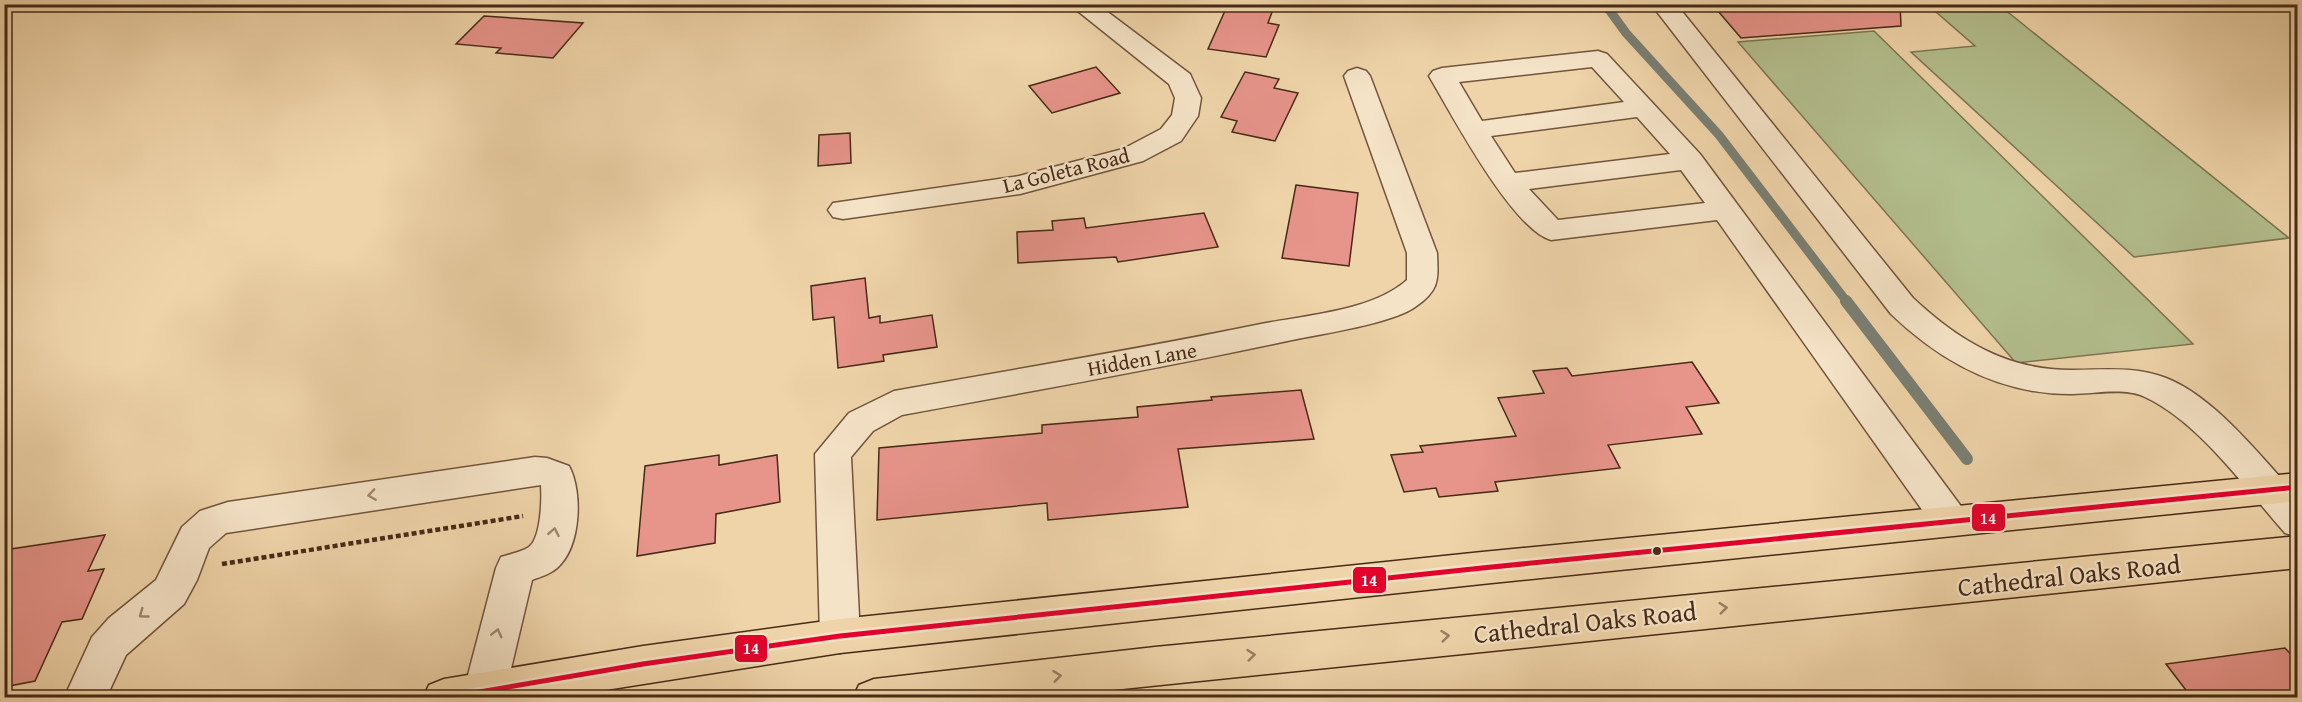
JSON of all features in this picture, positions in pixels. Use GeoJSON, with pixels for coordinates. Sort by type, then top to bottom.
{"type":"FeatureCollection","features":[{"type":"Feature","properties":{"kind":"main road"},"geometry":{"type":"LineString","coordinates":[[444,698],[484,694],[708,654],[840,636],[1950,520],[2282,488]]}},
{"type":"Feature","properties":{"kind":"main road","name":"Cathedral Oaks Road"},"geometry":{"type":"LineString","coordinates":[[874,698],[1178,663],[2298,552]]}},
{"type":"Feature","properties":{"kind":"street","name":"La Goleta Road"},"geometry":{"type":"LineString","coordinates":[[843,210],[1020,186],[1132,155],[1171,135],[1185,116],[1188,98],[1181,80],[1081,4]]}},
{"type":"Feature","properties":{"kind":"street"},"geometry":{"type":"LineString","coordinates":[[1663,4],[1902,306],[1954,352],[1991,369],[2032,379],[2140,382],[2159,389],[2175,399],[2282,488],[2298,522]]}},
{"type":"Feature","properties":{"kind":"street"},"geometry":{"type":"LineString","coordinates":[[1727,210],[1551,230],[1507,183],[1442,76],[1598,59],[1690,160],[1727,210],[1950,520]]}},
{"type":"Feature","properties":{"kind":"street","name":"Hidden Lane"},"geometry":{"type":"LineString","coordinates":[[840,636],[833,454],[861,422],[894,404],[1191,350],[1368,313],[1402,301],[1423,283],[1422,253],[1357,76]]}},
{"type":"Feature","properties":{"kind":"street"},"geometry":{"type":"LineString","coordinates":[[1474,130],[1643,108]]}},
{"type":"Feature","properties":{"kind":"street"},"geometry":{"type":"LineString","coordinates":[[1507,183],[1690,160]]}},
{"type":"Feature","properties":{"kind":"street"},"geometry":{"type":"LineString","coordinates":[[85,698],[109,646],[124,629],[168,595],[181,571],[195,534],[218,519],[535,471],[547,472],[555,476],[561,489],[554,538],[550,548],[541,559],[515,568],[484,694]]}},
{"type":"Feature","properties":{"kind":"path"},"geometry":{"type":"LineString","coordinates":[[181,571],[526,516]]}},
{"type":"Feature","properties":{"kind":"green space"},"geometry":{"type":"Polygon","coordinates":[[[1928,5],[1999,5],[2289,238],[2134,257],[1911,52],[1975,46],[1928,5]]]}},
{"type":"Feature","properties":{"kind":"green space"},"geometry":{"type":"Polygon","coordinates":[[[1874,31],[2193,344],[2016,363],[1738,42],[1874,31]]]}},
{"type":"Feature","properties":{"kind":"building"},"geometry":{"type":"Polygon","coordinates":[[[1228,4],[1275,4],[1268,23],[1279,25],[1266,57],[1208,49],[1228,4]]]}},
{"type":"Feature","properties":{"kind":"building"},"geometry":{"type":"Polygon","coordinates":[[[1712,4],[1900,4],[1901,26],[1741,38],[1712,4]]]}},
{"type":"Feature","properties":{"kind":"building"},"geometry":{"type":"Polygon","coordinates":[[[484,16],[583,23],[553,58],[496,53],[501,48],[456,44],[484,16]]]}},
{"type":"Feature","properties":{"kind":"building"},"geometry":{"type":"Polygon","coordinates":[[[1096,67],[1120,93],[1052,113],[1029,86],[1096,67]]]}},
{"type":"Feature","properties":{"kind":"building"},"geometry":{"type":"Polygon","coordinates":[[[1245,72],[1279,79],[1274,88],[1298,93],[1275,141],[1232,132],[1237,121],[1221,117],[1245,72]]]}},
{"type":"Feature","properties":{"kind":"building"},"geometry":{"type":"Polygon","coordinates":[[[850,133],[851,163],[818,166],[819,135],[850,133]]]}},
{"type":"Feature","properties":{"kind":"building"},"geometry":{"type":"Polygon","coordinates":[[[1296,185],[1358,193],[1349,266],[1282,258],[1296,185]]]}},
{"type":"Feature","properties":{"kind":"building"},"geometry":{"type":"Polygon","coordinates":[[[1204,213],[1218,247],[1118,262],[1116,257],[1018,263],[1017,232],[1053,230],[1052,221],[1084,218],[1086,228],[1204,213]]]}},
{"type":"Feature","properties":{"kind":"building"},"geometry":{"type":"Polygon","coordinates":[[[865,278],[869,318],[880,316],[880,323],[932,315],[937,347],[883,355],[884,361],[838,368],[834,317],[813,320],[811,286],[865,278]]]}},
{"type":"Feature","properties":{"kind":"building"},"geometry":{"type":"Polygon","coordinates":[[[1692,362],[1719,403],[1686,407],[1702,434],[1608,445],[1620,468],[1495,482],[1498,491],[1439,497],[1436,488],[1404,492],[1391,455],[1423,452],[1420,446],[1516,436],[1498,398],[1544,393],[1533,371],[1567,368],[1572,376],[1692,362]]]}},
{"type":"Feature","properties":{"kind":"building"},"geometry":{"type":"Polygon","coordinates":[[[1301,390],[1314,439],[1178,449],[1188,507],[1048,520],[1047,503],[877,520],[879,448],[1042,433],[1042,425],[1138,417],[1137,407],[1212,400],[1211,397],[1301,390]]]}},
{"type":"Feature","properties":{"kind":"building"},"geometry":{"type":"Polygon","coordinates":[[[719,455],[719,465],[777,455],[780,502],[716,514],[715,543],[637,556],[645,466],[719,455]]]}},
{"type":"Feature","properties":{"kind":"building"},"geometry":{"type":"Polygon","coordinates":[[[105,535],[88,571],[104,569],[82,619],[62,622],[35,681],[4,687],[4,550],[105,535]]]}},
{"type":"Feature","properties":{"kind":"building"},"geometry":{"type":"Polygon","coordinates":[[[2285,648],[2298,662],[2298,698],[2192,698],[2166,664],[2285,648]]]}},
{"type":"Feature","properties":{"kind":"waterway"},"geometry":{"type":"LineString","coordinates":[[1605,4],[1626,33],[1719,135],[1847,302]]}},
{"type":"Feature","properties":{"kind":"waterway"},"geometry":{"type":"LineString","coordinates":[[1846,301],[1967,459]]}},
{"type":"Feature","properties":{"kind":"transit line","name":"14"},"geometry":{"type":"LineString","coordinates":[[444,698],[643,664],[840,636],[1482,568],[2298,487]]}}]}
